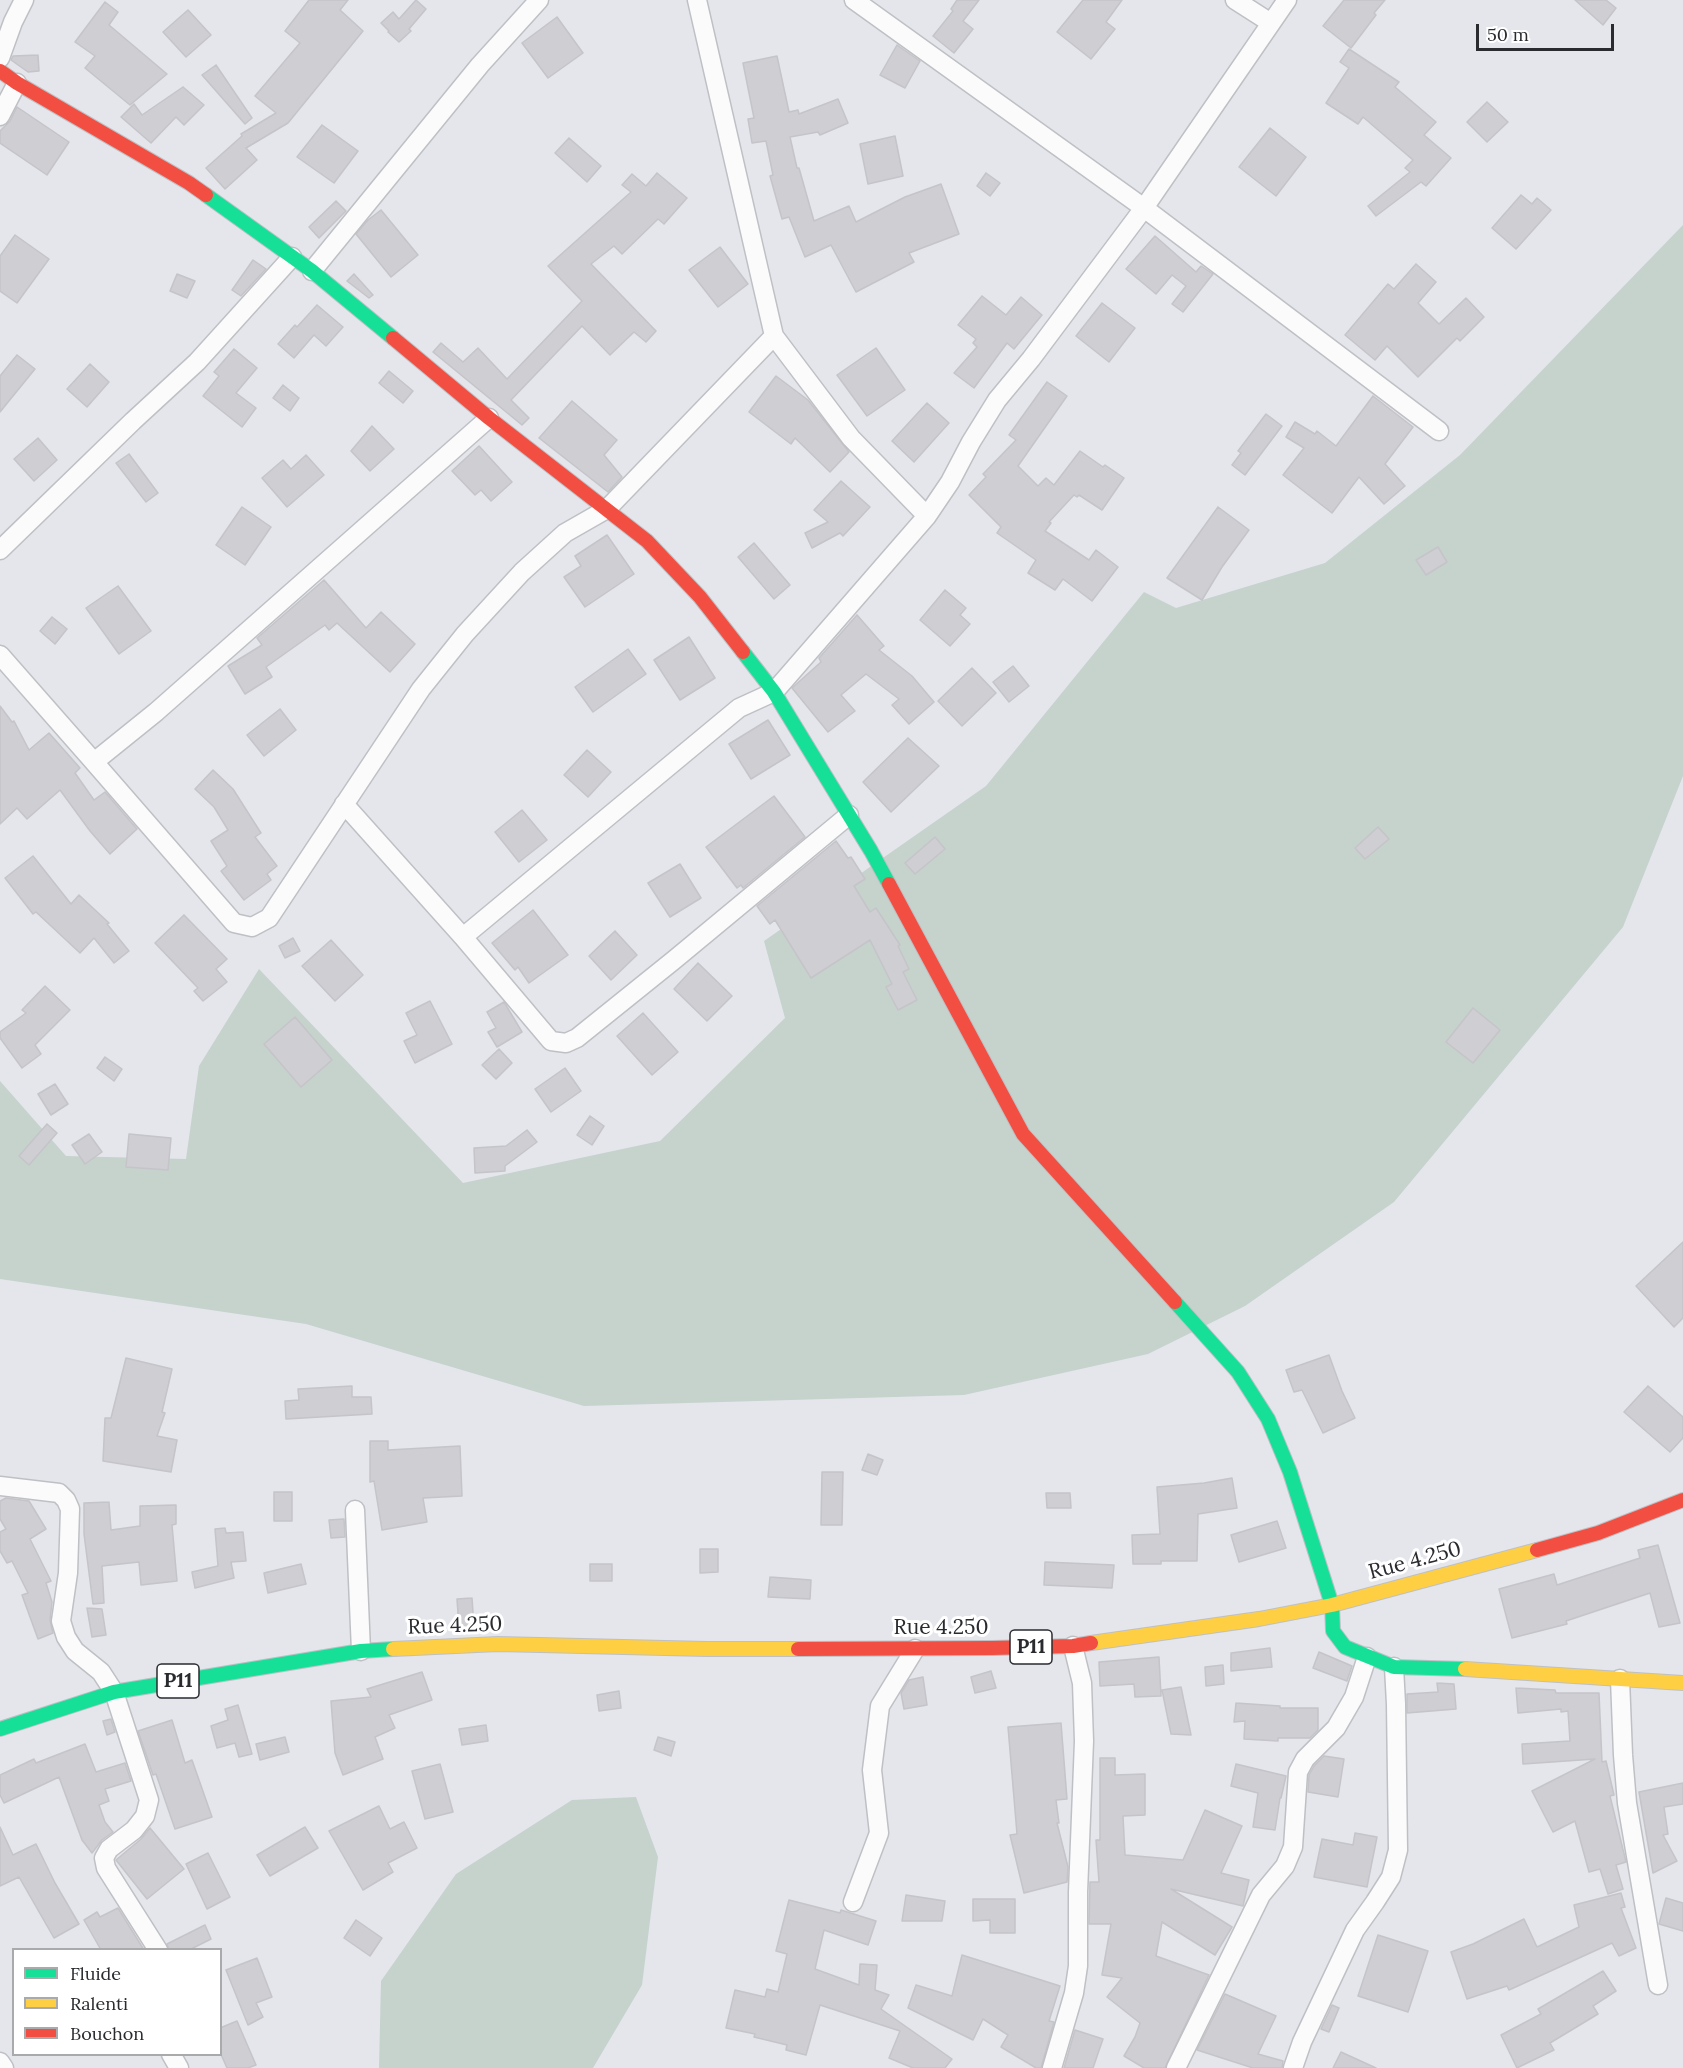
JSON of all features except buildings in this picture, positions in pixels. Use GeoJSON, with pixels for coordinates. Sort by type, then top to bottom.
{"type":"FeatureCollection","features":[{"type":"Feature","properties":{"kind":"street"},"geometry":{"type":"LineString","coordinates":[[0,58],[24,0]]}},
{"type":"Feature","properties":{"kind":"street"},"geometry":{"type":"LineString","coordinates":[[312,271],[480,65],[539,0]]}},
{"type":"Feature","properties":{"kind":"street"},"geometry":{"type":"LineString","coordinates":[[697,0],[774,336],[850,438],[927,516]]}},
{"type":"Feature","properties":{"kind":"street"},"geometry":{"type":"LineString","coordinates":[[854,0],[1144,208],[1439,431]]}},
{"type":"Feature","properties":{"kind":"street"},"geometry":{"type":"LineString","coordinates":[[1235,0],[1271,23]]}},
{"type":"Feature","properties":{"kind":"street"},"geometry":{"type":"LineString","coordinates":[[463,937],[739,708],[774,692],[927,516],[950,482],[997,400],[1144,208],[1287,0]]}},
{"type":"Feature","properties":{"kind":"street"},"geometry":{"type":"LineString","coordinates":[[0,71],[189,183],[312,271],[489,418],[647,541],[700,597],[774,692],[871,851],[1023,1134],[1238,1372],[1268,1419],[1290,1472],[1332,1605],[1333,1631],[1346,1647],[1394,1667],[1683,1683]]}},
{"type":"Feature","properties":{"kind":"street"},"geometry":{"type":"LineString","coordinates":[[0,116],[17,83]]}},
{"type":"Feature","properties":{"kind":"street"},"geometry":{"type":"LineString","coordinates":[[0,550],[197,362],[292,257]]}},
{"type":"Feature","properties":{"kind":"street"},"geometry":{"type":"LineString","coordinates":[[0,655],[234,923],[252,927],[269,918],[421,689],[465,634],[522,572],[565,533],[607,509],[774,336]]}},
{"type":"Feature","properties":{"kind":"street"},"geometry":{"type":"LineString","coordinates":[[94,762],[156,712],[489,418]]}},
{"type":"Feature","properties":{"kind":"street"},"geometry":{"type":"LineString","coordinates":[[344,804],[463,937],[551,1041],[566,1043],[577,1038],[674,960],[849,815]]}},
{"type":"Feature","properties":{"kind":"street"},"geometry":{"type":"LineString","coordinates":[[0,1486],[59,1493],[66,1500],[70,1509],[68,1573],[61,1621],[66,1637],[75,1651],[102,1672],[114,1692],[149,1800],[145,1816],[134,1830],[109,1850],[104,1858],[106,1868],[157,1948]]}},
{"type":"Feature","properties":{"kind":"street","name":"Rue 4.250"},"geometry":{"type":"LineString","coordinates":[[361,1651],[498,1644],[707,1649],[1073,1646],[1259,1619],[1332,1605],[1598,1533],[1683,1500]]}},
{"type":"Feature","properties":{"kind":"street"},"geometry":{"type":"LineString","coordinates":[[355,1509],[361,1651]]}},
{"type":"Feature","properties":{"kind":"street"},"geometry":{"type":"LineString","coordinates":[[1052,2068],[1074,1993],[1078,1966],[1078,1892],[1084,1741],[1082,1683],[1073,1646]]}},
{"type":"Feature","properties":{"kind":"street"},"geometry":{"type":"LineString","coordinates":[[853,1902],[879,1833],[872,1770],[880,1706],[915,1649]]}},
{"type":"Feature","properties":{"kind":"street","name":"P11"},"geometry":{"type":"LineString","coordinates":[[0,1729],[114,1692],[361,1651]]}},
{"type":"Feature","properties":{"kind":"street"},"geometry":{"type":"LineString","coordinates":[[1176,2068],[1261,1895],[1285,1866],[1293,1847],[1298,1772],[1305,1759],[1336,1728],[1354,1697],[1367,1657]]}},
{"type":"Feature","properties":{"kind":"street"},"geometry":{"type":"LineString","coordinates":[[1293,2068],[1302,2042],[1354,1930],[1391,1876],[1398,1851],[1394,1667]]}},
{"type":"Feature","properties":{"kind":"street"},"geometry":{"type":"LineString","coordinates":[[1620,1679],[1627,1803],[1658,1985]]}},
{"type":"Feature","properties":{"kind":"street"},"geometry":{"type":"LineString","coordinates":[[0,2062],[4,2068]]}},
{"type":"Feature","properties":{"kind":"shaded area"},"geometry":{"type":"Polygon","coordinates":[[[1683,225],[1683,776],[1623,927],[1394,1202],[1245,1306],[1148,1354],[964,1395],[584,1406],[306,1324],[0,1279],[0,1081],[66,1156],[186,1159],[199,1066],[259,969],[463,1183],[660,1141],[785,1018],[764,941],[986,786],[1144,592],[1176,608],[1325,563],[1460,455],[1683,225]]]}},
{"type":"Feature","properties":{"kind":"shaded area"},"geometry":{"type":"Polygon","coordinates":[[[636,1797],[658,1857],[642,1985],[593,2068],[379,2068],[381,1981],[456,1874],[572,1800],[636,1797]]]}},
{"type":"Feature","properties":{"kind":"traffic: fast"},"geometry":{"type":"LineString","coordinates":[[206,195],[312,271],[393,338]]}},
{"type":"Feature","properties":{"kind":"traffic: fast"},"geometry":{"type":"LineString","coordinates":[[743,652],[774,692],[889,884]]}},
{"type":"Feature","properties":{"kind":"traffic: fast"},"geometry":{"type":"LineString","coordinates":[[1175,1302],[1238,1372],[1268,1419],[1290,1472],[1332,1605],[1333,1631],[1345,1647],[1394,1667],[1465,1669]]}},
{"type":"Feature","properties":{"kind":"traffic: fast"},"geometry":{"type":"LineString","coordinates":[[0,1729],[114,1692],[361,1651],[393,1649]]}},
{"type":"Feature","properties":{"kind":"traffic: slow"},"geometry":{"type":"LineString","coordinates":[[1091,1643],[1259,1619],[1332,1605],[1537,1550]]}},
{"type":"Feature","properties":{"kind":"traffic: slow"},"geometry":{"type":"LineString","coordinates":[[393,1649],[498,1644],[798,1649]]}},
{"type":"Feature","properties":{"kind":"traffic: slow"},"geometry":{"type":"LineString","coordinates":[[1465,1669],[1683,1683]]}},
{"type":"Feature","properties":{"kind":"traffic: jam"},"geometry":{"type":"LineString","coordinates":[[0,71],[206,195]]}},
{"type":"Feature","properties":{"kind":"traffic: jam"},"geometry":{"type":"LineString","coordinates":[[393,338],[489,418],[647,541],[700,597],[743,652]]}},
{"type":"Feature","properties":{"kind":"traffic: jam"},"geometry":{"type":"LineString","coordinates":[[889,884],[1023,1134],[1175,1302]]}},
{"type":"Feature","properties":{"kind":"traffic: jam"},"geometry":{"type":"LineString","coordinates":[[1537,1550],[1598,1533],[1683,1500]]}},
{"type":"Feature","properties":{"kind":"traffic: jam"},"geometry":{"type":"LineString","coordinates":[[798,1649],[992,1648],[1073,1646],[1091,1643]]}}]}
